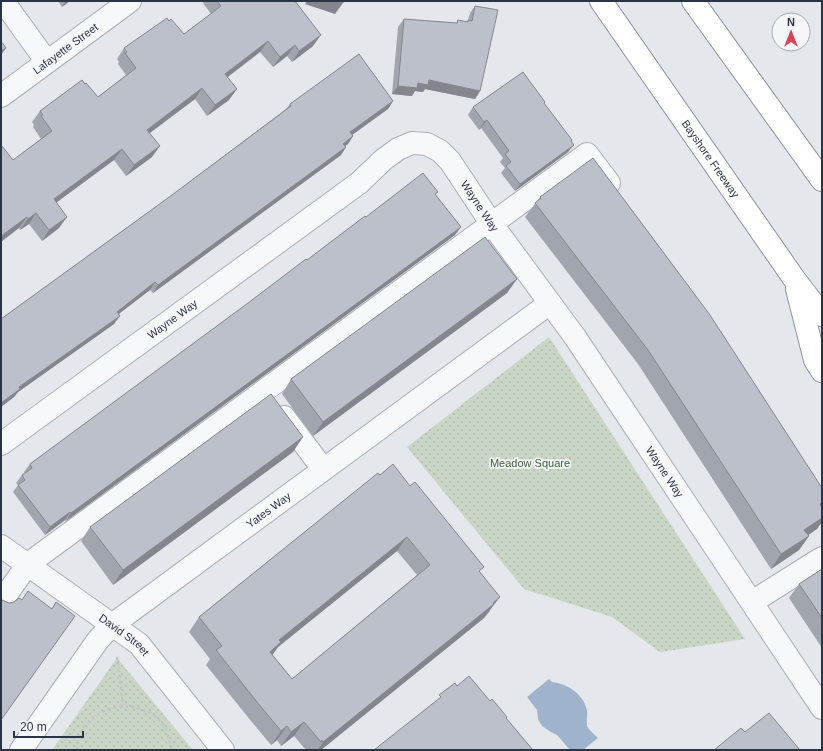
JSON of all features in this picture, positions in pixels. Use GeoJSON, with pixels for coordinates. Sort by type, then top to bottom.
{"type":"FeatureCollection","features":[{"type":"Feature","properties":{"kind":"highway","name":"Bayshore Freeway"},"geometry":{"type":"LineString","coordinates":[[601,1],[795,280],[822,315]]}},
{"type":"Feature","properties":{"kind":"highway"},"geometry":{"type":"LineString","coordinates":[[693,1],[822,180]]}},
{"type":"Feature","properties":{"kind":"highway"},"geometry":{"type":"LineString","coordinates":[[795,280],[815,360],[822,371]]}},
{"type":"Feature","properties":{"kind":"street"},"geometry":{"type":"LineString","coordinates":[[3,1],[47,62]]}},
{"type":"Feature","properties":{"kind":"street","name":"Lafayette Street"},"geometry":{"type":"LineString","coordinates":[[1,96],[130,1]]}},
{"type":"Feature","properties":{"kind":"street","name":"Wayne Way"},"geometry":{"type":"LineString","coordinates":[[1,444],[359,183],[383,160],[398,149],[412,143],[427,144],[440,151],[450,161],[491,223],[600,374],[822,708]]}},
{"type":"Feature","properties":{"kind":"street"},"geometry":{"type":"LineString","coordinates":[[1,602],[28,564],[587,154],[619,198]]}},
{"type":"Feature","properties":{"kind":"street","name":"Yates Way"},"geometry":{"type":"LineString","coordinates":[[21,750],[98,640],[112,625],[550,303]]}},
{"type":"Feature","properties":{"kind":"street"},"geometry":{"type":"LineString","coordinates":[[264,391],[323,469]]}},
{"type":"Feature","properties":{"kind":"street","name":"David Street"},"geometry":{"type":"LineString","coordinates":[[1,546],[139,644],[224,750]]}},
{"type":"Feature","properties":{"kind":"street"},"geometry":{"type":"LineString","coordinates":[[752,602],[822,558]]}},
{"type":"Feature","properties":{"kind":"path"},"geometry":{"type":"LineString","coordinates":[[112,625],[123,705]]}},
{"type":"Feature","properties":{"kind":"path"},"geometry":{"type":"LineString","coordinates":[[77,750],[77,745],[82,730],[96,716],[111,708],[123,705],[139,707],[155,716],[168,734],[172,750]]}},
{"type":"Feature","properties":{"kind":"green space","name":"Meadow Square"},"geometry":{"type":"Polygon","coordinates":[[[549,337],[745,639],[660,652],[612,617],[524,589],[407,447],[549,337]]]}},
{"type":"Feature","properties":{"kind":"green space"},"geometry":{"type":"Polygon","coordinates":[[[117,658],[193,750],[52,750],[117,658]]]}},
{"type":"Feature","properties":{"kind":"water"},"geometry":{"type":"Polygon","coordinates":[[[549,679],[552,682],[574,690],[585,704],[587,712],[587,726],[598,738],[583,750],[570,750],[557,735],[542,726],[538,719],[537,710],[527,697],[549,679]]]}},
{"type":"Feature","properties":{"kind":"building"},"geometry":{"type":"Polygon","coordinates":[[[217,1],[295,1],[321,35],[299,51],[295,45],[280,57],[268,41],[225,74],[237,89],[215,105],[202,88],[147,130],[160,146],[134,165],[122,149],[54,199],[67,217],[49,230],[36,213],[28,219],[27,217],[1,236],[1,147],[2,146],[13,160],[52,131],[41,116],[43,115],[40,111],[82,80],[98,97],[136,68],[125,53],[127,52],[124,48],[167,18],[169,21],[171,19],[184,34],[221,6],[217,1]]]}},
{"type":"Feature","properties":{"kind":"building"},"geometry":{"type":"Polygon","coordinates":[[[475,6],[498,10],[480,91],[429,80],[428,85],[418,83],[417,88],[398,86],[404,19],[457,23],[458,20],[468,22],[468,20],[472,21],[475,6]]]}},
{"type":"Feature","properties":{"kind":"building"},"geometry":{"type":"Polygon","coordinates":[[[1,41],[6,48],[1,51],[1,41]]]}},
{"type":"Feature","properties":{"kind":"building"},"geometry":{"type":"Polygon","coordinates":[[[359,54],[393,101],[350,132],[353,136],[343,144],[346,147],[158,285],[155,282],[117,312],[120,316],[19,387],[20,389],[1,403],[1,319],[172,195],[291,106],[290,104],[359,54]]]}},
{"type":"Feature","properties":{"kind":"building"},"geometry":{"type":"Polygon","coordinates":[[[523,72],[572,140],[571,141],[574,145],[520,184],[506,166],[511,162],[505,154],[509,151],[487,120],[484,122],[473,107],[523,72]]]}},
{"type":"Feature","properties":{"kind":"building"},"geometry":{"type":"Polygon","coordinates":[[[593,158],[710,315],[822,488],[822,503],[820,504],[822,508],[822,518],[804,530],[809,536],[781,554],[648,350],[535,203],[541,198],[540,197],[593,158]]]}},
{"type":"Feature","properties":{"kind":"building"},"geometry":{"type":"Polygon","coordinates":[[[423,173],[438,192],[435,194],[461,227],[50,527],[18,485],[25,480],[22,475],[32,468],[30,464],[306,259],[307,260],[365,216],[366,217],[423,173]]]}},
{"type":"Feature","properties":{"kind":"building"},"geometry":{"type":"Polygon","coordinates":[[[485,237],[517,279],[323,422],[291,379],[485,237]]]}},
{"type":"Feature","properties":{"kind":"building"},"geometry":{"type":"Polygon","coordinates":[[[271,394],[303,437],[123,570],[90,527],[271,394]]]}},
{"type":"Feature","properties":{"kind":"building"},"geometry":{"type":"Polygon","coordinates":[[[393,464],[410,486],[415,482],[484,567],[479,571],[500,597],[493,603],[494,604],[323,742],[322,740],[321,742],[304,722],[291,732],[287,726],[281,731],[216,650],[222,646],[199,617],[378,473],[380,475],[393,464]],[[407,537],[279,640],[281,642],[270,652],[292,679],[430,565],[407,537]]]}},
{"type":"Feature","properties":{"kind":"building"},"geometry":{"type":"Polygon","coordinates":[[[822,569],[822,618],[799,584],[822,569]]]}},
{"type":"Feature","properties":{"kind":"building"},"geometry":{"type":"Polygon","coordinates":[[[28,591],[52,609],[56,602],[75,616],[1,720],[1,599],[9,603],[14,602],[19,598],[22,600],[28,591]]]}},
{"type":"Feature","properties":{"kind":"building"},"geometry":{"type":"Polygon","coordinates":[[[469,676],[490,701],[492,699],[533,750],[374,750],[441,697],[439,695],[455,683],[457,686],[469,676]]]}},
{"type":"Feature","properties":{"kind":"building"},"geometry":{"type":"Polygon","coordinates":[[[769,713],[800,750],[714,750],[741,728],[745,732],[769,713]]]}}]}
